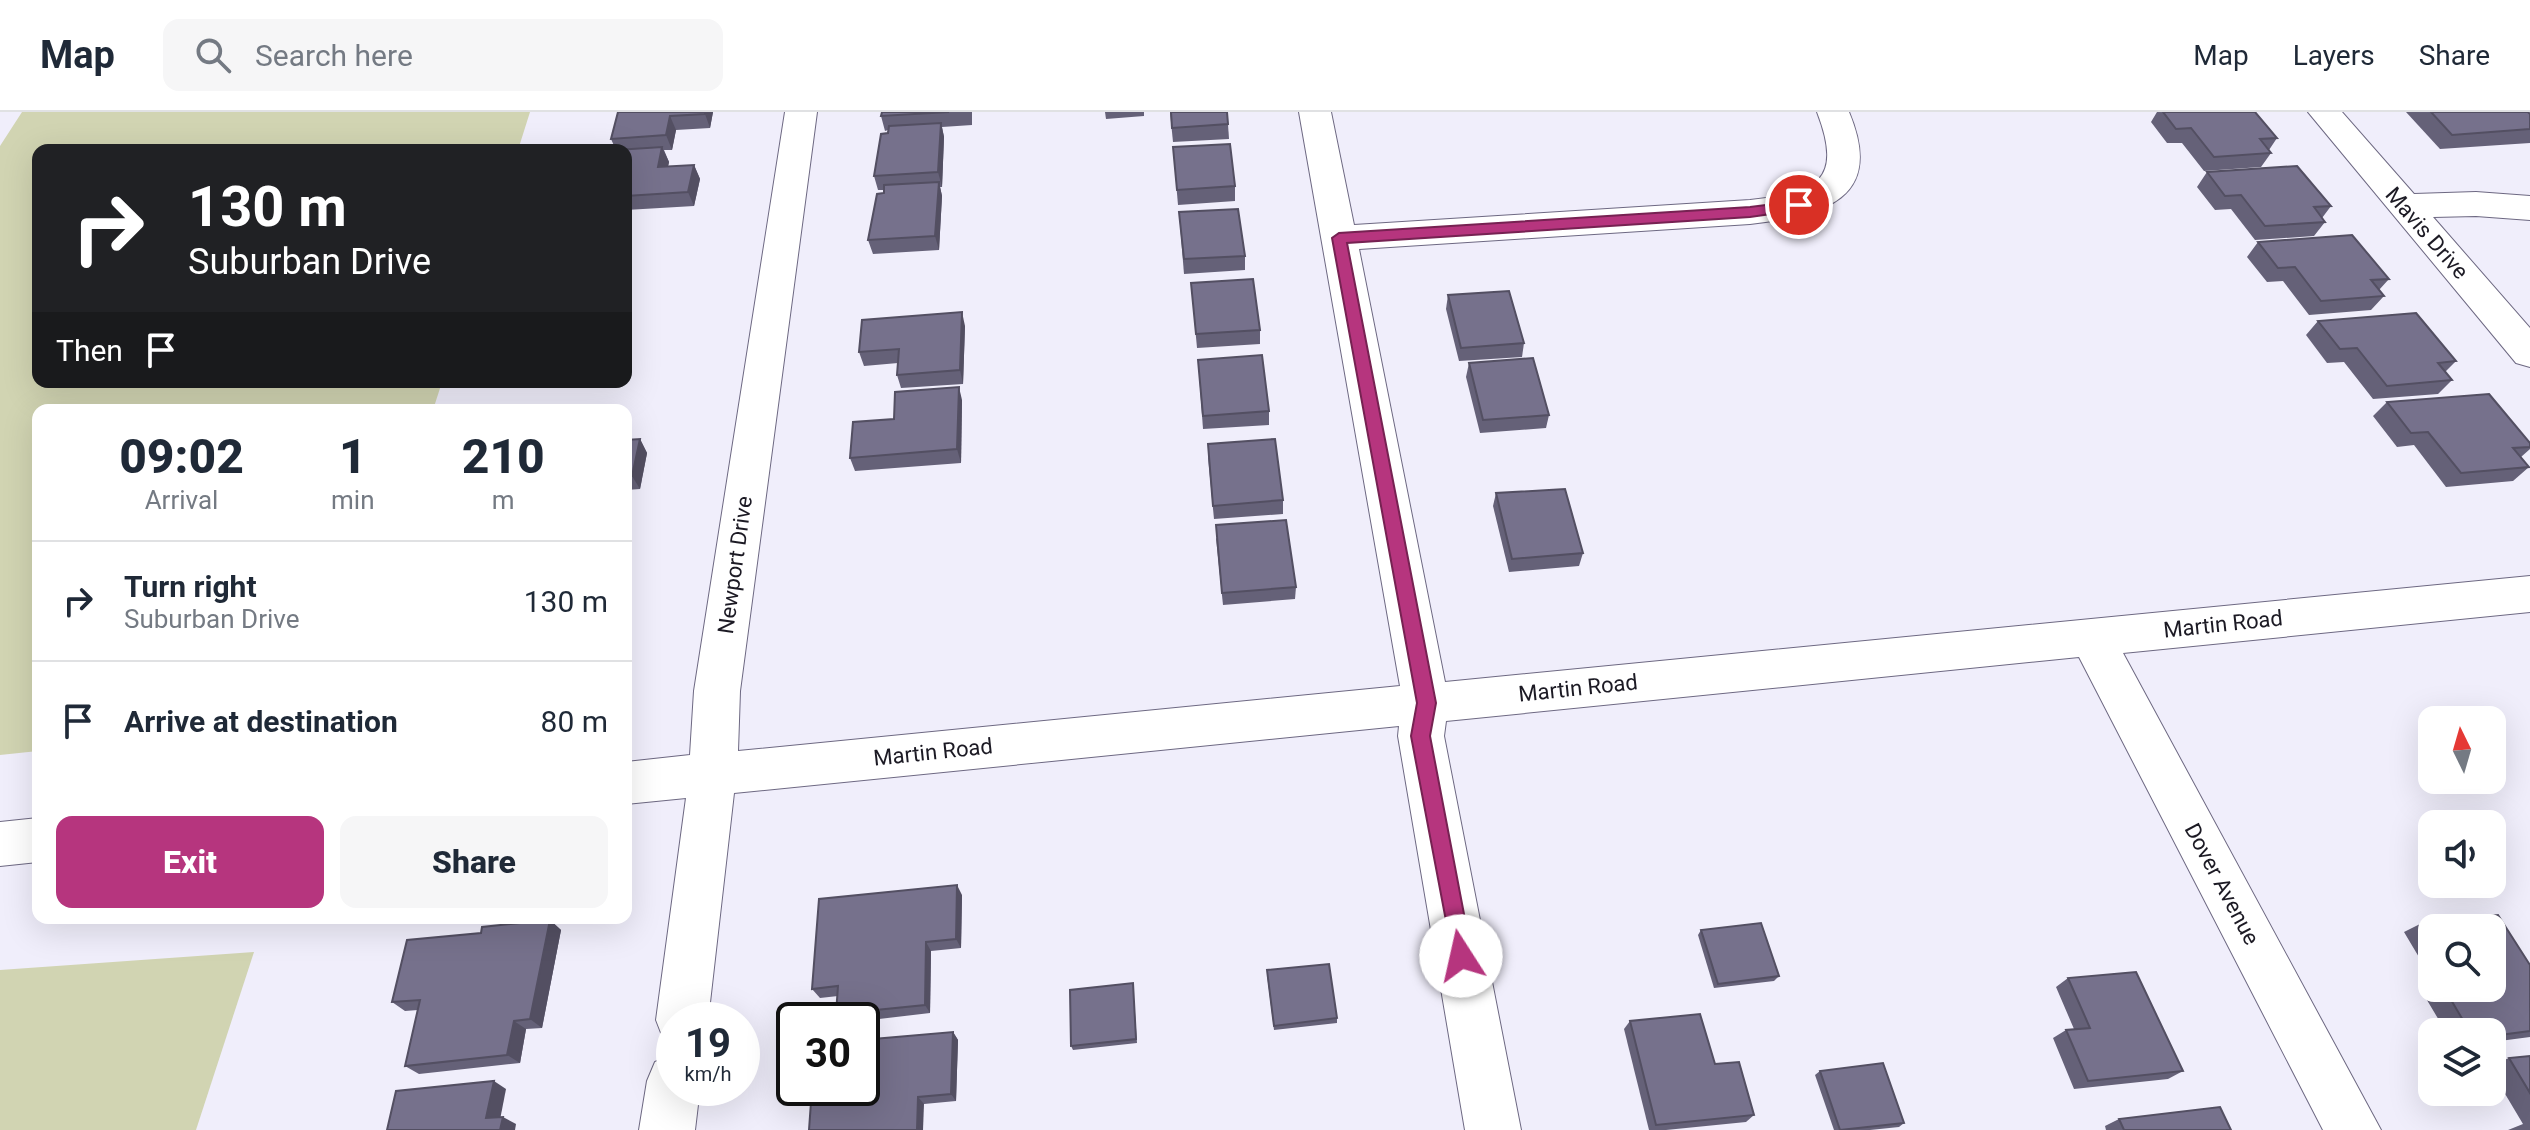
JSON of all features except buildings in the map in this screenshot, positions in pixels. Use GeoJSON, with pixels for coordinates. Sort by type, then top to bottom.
{"type":"FeatureCollection","features":[{"type":"Feature","properties":{"kind":"street","name":"Newport Drive"},"geometry":{"type":"LineString","coordinates":[[684,1002],[713,774],[717,691],[801,112]]}},
{"type":"Feature","properties":{"kind":"street"},"geometry":{"type":"LineString","coordinates":[[1315,112],[1426,703],[1421,736],[1493,1130]]}},
{"type":"Feature","properties":{"kind":"street"},"geometry":{"type":"LineString","coordinates":[[1339,238],[1750,212],[1799,205],[1823,196],[1845,171],[1848,151],[1833,112]]}},
{"type":"Feature","properties":{"kind":"street","name":"Mavis Drive"},"geometry":{"type":"LineString","coordinates":[[2324,112],[2530,353]]}},
{"type":"Feature","properties":{"kind":"street"},"geometry":{"type":"LineString","coordinates":[[2404,206],[2476,204],[2530,208]]}},
{"type":"Feature","properties":{"kind":"street","name":"Martin Road"},"geometry":{"type":"LineString","coordinates":[[632,782],[2530,594]]}},
{"type":"Feature","properties":{"kind":"street","name":"Dover Avenue"},"geometry":{"type":"LineString","coordinates":[[2091,637],[2353,1130]]}},
{"type":"Feature","properties":{"kind":"street"},"geometry":{"type":"LineString","coordinates":[[0,844],[32,841]]}},
{"type":"Feature","properties":{"kind":"street"},"geometry":{"type":"LineString","coordinates":[[667,1130],[670,1106]]}},
{"type":"Feature","properties":{"kind":"green space"},"geometry":{"type":"Polygon","coordinates":[[[22,112],[530,112],[520,144],[32,144],[32,388],[440,388],[435,404],[32,404],[32,752],[0,755],[0,146],[22,112]]]}},
{"type":"Feature","properties":{"kind":"green space"},"geometry":{"type":"Polygon","coordinates":[[[254,952],[196,1130],[0,1130],[0,970],[254,952]]]}},
{"type":"Feature","properties":{"kind":"route"},"geometry":{"type":"LineString","coordinates":[[1461,956],[1421,736],[1426,703],[1339,238],[1750,212],[1799,205]]}}]}
